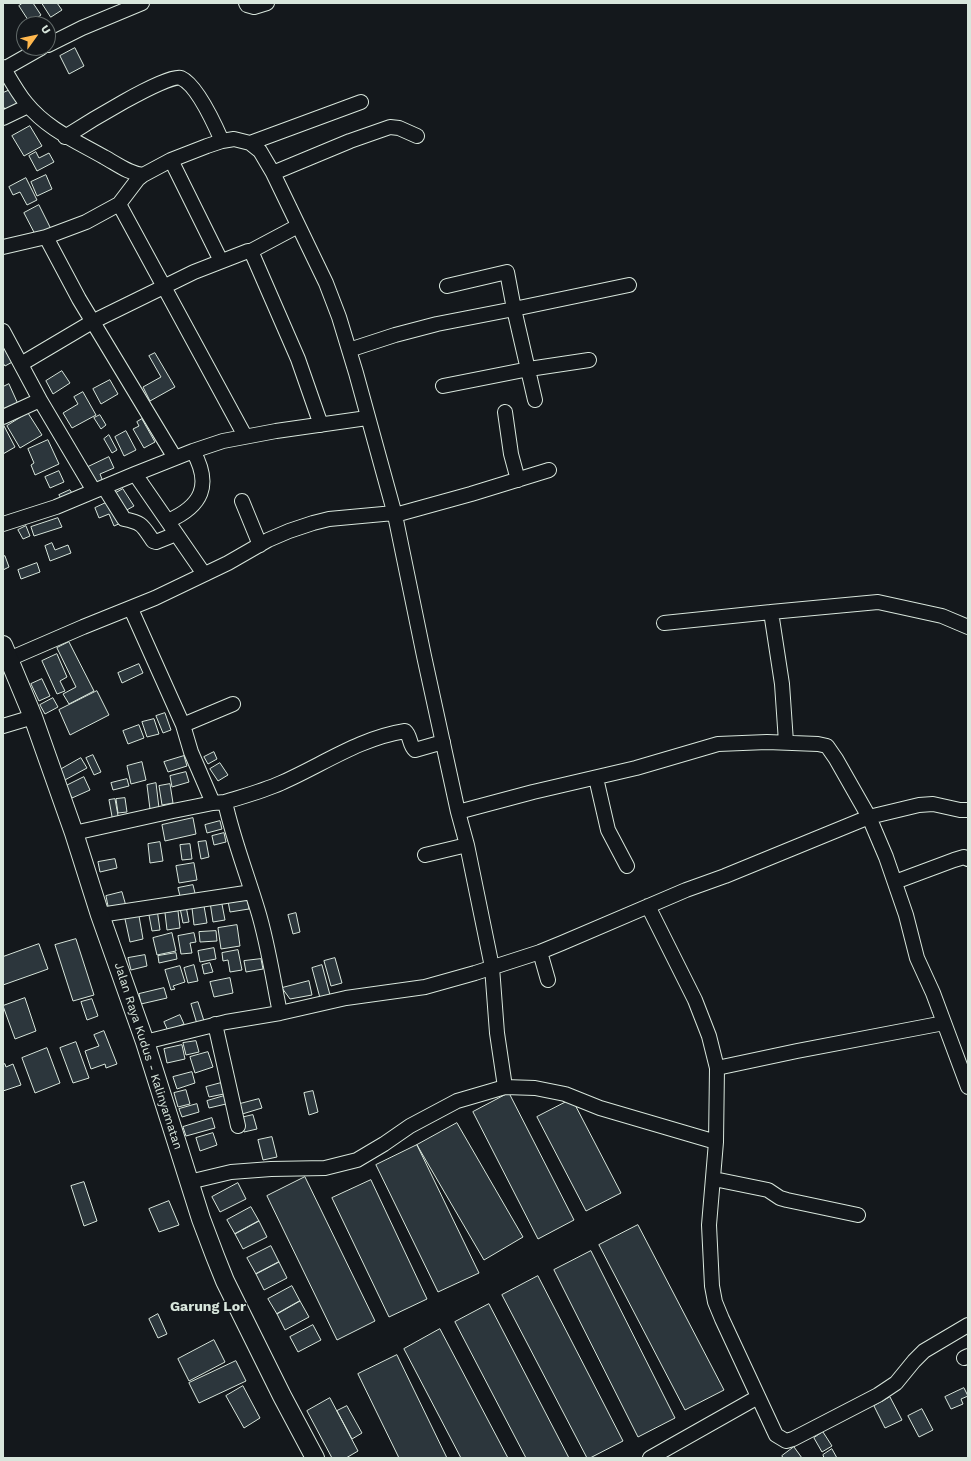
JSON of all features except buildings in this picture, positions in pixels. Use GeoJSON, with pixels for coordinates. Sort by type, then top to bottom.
{"type":"FeatureCollection","features":[{"type":"Feature","properties":{"kind":"main road","name":"Jalan Raya Kudus - Kalinyamatan"},"geometry":{"type":"LineString","coordinates":[[6,652],[33,717],[74,833],[100,915],[145,1042],[201,1219],[225,1281],[282,1396],[315,1458]]}},
{"type":"Feature","properties":{"kind":"street"},"geometry":{"type":"LineString","coordinates":[[56,41],[89,25],[142,3]]}},
{"type":"Feature","properties":{"kind":"street"},"geometry":{"type":"LineString","coordinates":[[246,3],[254,7],[267,3]]}},
{"type":"Feature","properties":{"kind":"street"},"geometry":{"type":"LineString","coordinates":[[29,56],[4,72],[28,106],[44,122],[65,137],[103,156],[134,174],[143,175]]}},
{"type":"Feature","properties":{"kind":"street"},"geometry":{"type":"LineString","coordinates":[[65,137],[135,96],[164,81],[177,77],[183,79],[194,90],[214,122],[222,141]]}},
{"type":"Feature","properties":{"kind":"street"},"geometry":{"type":"LineString","coordinates":[[250,143],[361,102]]}},
{"type":"Feature","properties":{"kind":"street"},"geometry":{"type":"LineString","coordinates":[[3,118],[28,106]]}},
{"type":"Feature","properties":{"kind":"street"},"geometry":{"type":"LineString","coordinates":[[273,173],[350,141],[390,127],[399,128],[417,136]]}},
{"type":"Feature","properties":{"kind":"street"},"geometry":{"type":"LineString","coordinates":[[3,247],[46,237],[86,222],[119,204],[138,179],[143,175],[171,160],[207,146],[234,139],[250,143],[260,151],[273,173],[326,284],[349,350],[394,514],[458,812],[467,845],[492,967],[497,1033],[505,1087]]}},
{"type":"Feature","properties":{"kind":"street"},"geometry":{"type":"LineString","coordinates":[[171,160],[221,261]]}},
{"type":"Feature","properties":{"kind":"street"},"geometry":{"type":"LineString","coordinates":[[119,204],[245,436]]}},
{"type":"Feature","properties":{"kind":"street"},"geometry":{"type":"LineString","coordinates":[[21,364],[92,322],[221,261],[248,251],[252,251],[298,226]]}},
{"type":"Feature","properties":{"kind":"street"},"geometry":{"type":"LineString","coordinates":[[46,237],[92,322],[175,458]]}},
{"type":"Feature","properties":{"kind":"street"},"geometry":{"type":"LineString","coordinates":[[252,251],[298,359],[321,424]]}},
{"type":"Feature","properties":{"kind":"street"},"geometry":{"type":"LineString","coordinates":[[447,286],[506,269],[535,400]]}},
{"type":"Feature","properties":{"kind":"street"},"geometry":{"type":"LineString","coordinates":[[349,350],[395,335],[430,326],[629,285]]}},
{"type":"Feature","properties":{"kind":"street"},"geometry":{"type":"LineString","coordinates":[[3,331],[40,400],[99,489],[124,519],[135,520],[143,526],[153,541],[156,542],[176,534]]}},
{"type":"Feature","properties":{"kind":"street"},"geometry":{"type":"LineString","coordinates":[[443,386],[528,369],[589,360]]}},
{"type":"Feature","properties":{"kind":"street"},"geometry":{"type":"LineString","coordinates":[[3,416],[40,400]]}},
{"type":"Feature","properties":{"kind":"street"},"geometry":{"type":"LineString","coordinates":[[505,412],[511,454],[518,480]]}},
{"type":"Feature","properties":{"kind":"street"},"geometry":{"type":"LineString","coordinates":[[3,524],[56,507],[175,458],[224,441],[245,436],[367,418]]}},
{"type":"Feature","properties":{"kind":"street"},"geometry":{"type":"LineString","coordinates":[[168,521],[195,503],[202,487],[202,473],[193,451]]}},
{"type":"Feature","properties":{"kind":"street"},"geometry":{"type":"LineString","coordinates":[[6,652],[83,627],[131,609],[228,563],[289,531],[313,523],[340,517],[394,514],[471,494],[549,470]]}},
{"type":"Feature","properties":{"kind":"street"},"geometry":{"type":"LineString","coordinates":[[135,474],[204,574]]}},
{"type":"Feature","properties":{"kind":"street"},"geometry":{"type":"LineString","coordinates":[[242,501],[260,545]]}},
{"type":"Feature","properties":{"kind":"street"},"geometry":{"type":"LineString","coordinates":[[664,623],[878,602],[942,616],[968,627]]}},
{"type":"Feature","properties":{"kind":"street"},"geometry":{"type":"LineString","coordinates":[[131,609],[183,725],[191,752],[229,822],[252,892],[268,951],[280,1013]]}},
{"type":"Feature","properties":{"kind":"street"},"geometry":{"type":"LineString","coordinates":[[771,612],[782,684],[786,742]]}},
{"type":"Feature","properties":{"kind":"street"},"geometry":{"type":"LineString","coordinates":[[183,725],[233,704]]}},
{"type":"Feature","properties":{"kind":"street"},"geometry":{"type":"LineString","coordinates":[[3,726],[33,717]]}},
{"type":"Feature","properties":{"kind":"street"},"geometry":{"type":"LineString","coordinates":[[74,833],[219,802],[280,784],[341,752],[374,739],[399,732],[405,731],[408,733],[412,747],[415,750],[443,742]]}},
{"type":"Feature","properties":{"kind":"street"},"geometry":{"type":"LineString","coordinates":[[458,812],[533,792],[636,768],[718,744],[786,742],[826,746],[836,759],[869,817],[886,857],[906,915],[917,958],[933,993],[944,1023],[962,1053],[968,1088]]}},
{"type":"Feature","properties":{"kind":"street"},"geometry":{"type":"LineString","coordinates":[[596,778],[608,830],[627,866]]}},
{"type":"Feature","properties":{"kind":"street"},"geometry":{"type":"LineString","coordinates":[[145,1042],[215,1024],[280,1013],[346,998],[424,987],[475,973],[540,952],[648,906],[869,817],[919,805],[933,804],[960,810],[968,810]]}},
{"type":"Feature","properties":{"kind":"street"},"geometry":{"type":"LineString","coordinates":[[425,855],[467,845]]}},
{"type":"Feature","properties":{"kind":"street"},"geometry":{"type":"LineString","coordinates":[[895,882],[954,860],[964,857],[968,859]]}},
{"type":"Feature","properties":{"kind":"street"},"geometry":{"type":"LineString","coordinates":[[100,915],[252,892]]}},
{"type":"Feature","properties":{"kind":"street"},"geometry":{"type":"LineString","coordinates":[[648,906],[695,1000],[709,1036],[717,1068],[716,1142],[709,1225],[713,1291],[715,1302],[722,1319],[776,1435],[786,1441],[793,1439],[878,1395],[896,1383],[924,1351],[968,1325]]}},
{"type":"Feature","properties":{"kind":"street"},"geometry":{"type":"LineString","coordinates":[[540,952],[548,980]]}},
{"type":"Feature","properties":{"kind":"street"},"geometry":{"type":"LineString","coordinates":[[717,1068],[944,1023]]}},
{"type":"Feature","properties":{"kind":"street"},"geometry":{"type":"LineString","coordinates":[[215,1024],[238,1126]]}},
{"type":"Feature","properties":{"kind":"street"},"geometry":{"type":"LineString","coordinates":[[189,1182],[231,1172],[325,1168],[357,1160],[410,1126],[457,1101],[505,1087],[535,1088],[565,1094],[600,1108],[716,1142]]}},
{"type":"Feature","properties":{"kind":"street"},"geometry":{"type":"LineString","coordinates":[[714,1179],[768,1190],[780,1198],[858,1215]]}},
{"type":"Feature","properties":{"kind":"street"},"geometry":{"type":"LineString","coordinates":[[650,1458],[758,1397]]}},
{"type":"Feature","properties":{"kind":"district","name":"Garung Lor"},"geometry":{"type":"Point","coordinates":[208,1307]}}]}
